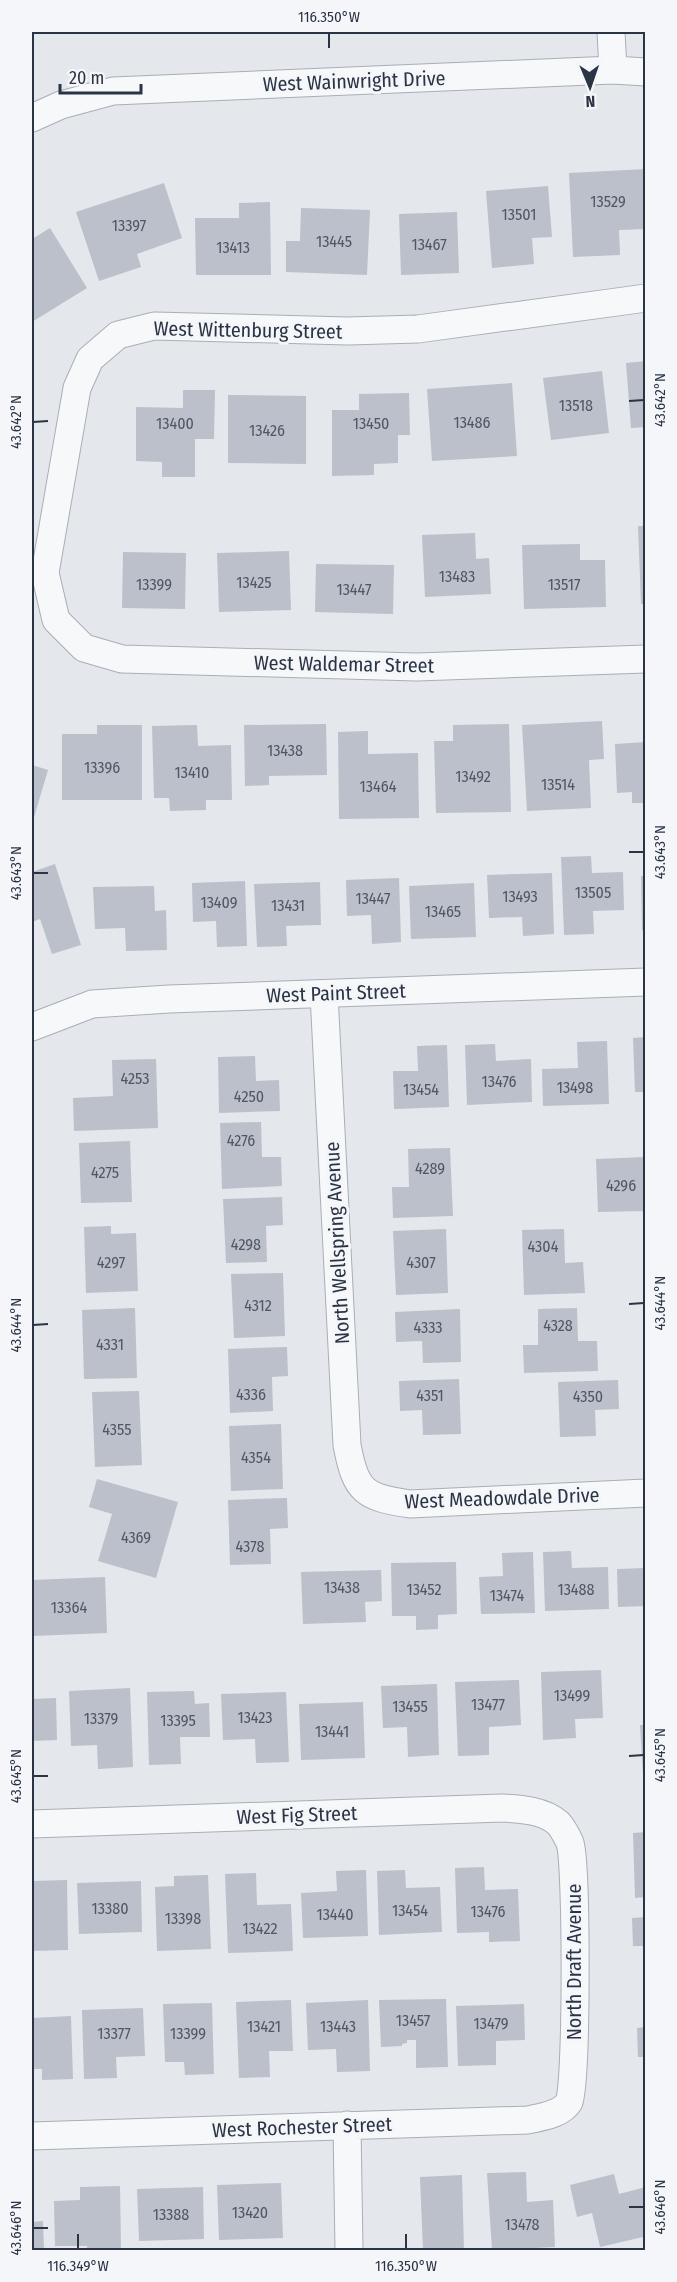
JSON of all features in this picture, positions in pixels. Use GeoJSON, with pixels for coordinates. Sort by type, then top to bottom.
{"type":"FeatureCollection","features":[{"type":"Feature","properties":{"kind":"street"},"geometry":{"type":"LineString","coordinates":[[611,32],[613,70]]}},
{"type":"Feature","properties":{"kind":"street","name":"West Wainwright Drive"},"geometry":{"type":"LineString","coordinates":[[32,118],[61,105],[113,91],[613,70],[645,72]]}},
{"type":"Feature","properties":{"kind":"street","name":"West Wittenburg Street"},"geometry":{"type":"LineString","coordinates":[[56,620],[45,573],[77,388],[90,358],[118,334],[154,326],[348,332],[418,329],[645,298]]}},
{"type":"Feature","properties":{"kind":"street","name":"West Waldemar Street"},"geometry":{"type":"LineString","coordinates":[[56,620],[84,648],[122,659],[417,667],[645,659]]}},
{"type":"Feature","properties":{"kind":"street","name":"West Paint Street"},"geometry":{"type":"LineString","coordinates":[[32,1028],[92,1004],[645,981]]}},
{"type":"Feature","properties":{"kind":"street","name":"North Wellspring Avenue"},"geometry":{"type":"LineString","coordinates":[[324,993],[347,1445],[352,1470],[363,1489]]}},
{"type":"Feature","properties":{"kind":"street","name":"West Meadowdale Drive"},"geometry":{"type":"LineString","coordinates":[[363,1489],[379,1500],[410,1504],[645,1493]]}},
{"type":"Feature","properties":{"kind":"street","name":"West Fig Street"},"geometry":{"type":"LineString","coordinates":[[32,1824],[502,1808],[532,1810],[558,1824]]}},
{"type":"Feature","properties":{"kind":"street","name":"North Draft Avenue"},"geometry":{"type":"LineString","coordinates":[[558,1824],[570,1843],[574,1880],[573,2083],[568,2103]]}},
{"type":"Feature","properties":{"kind":"street","name":"West Rochester Street"},"geometry":{"type":"LineString","coordinates":[[32,2136],[528,2120],[555,2113],[568,2103]]}},
{"type":"Feature","properties":{"kind":"street"},"geometry":{"type":"LineString","coordinates":[[347,2125],[349,2250]]}},
{"type":"Feature","properties":{"kind":"building"},"geometry":{"type":"Polygon","coordinates":[[[646,169],[646,229],[619,230],[620,255],[573,257],[569,173],[646,169]]]}},
{"type":"Feature","properties":{"kind":"building"},"geometry":{"type":"Polygon","coordinates":[[[164,183],[182,238],[137,254],[141,267],[99,281],[76,212],[164,183]]]}},
{"type":"Feature","properties":{"kind":"building"},"geometry":{"type":"Polygon","coordinates":[[[548,186],[552,237],[532,238],[534,264],[492,268],[486,191],[548,186]]]}},
{"type":"Feature","properties":{"kind":"building"},"geometry":{"type":"Polygon","coordinates":[[[270,202],[271,275],[196,275],[195,218],[239,218],[239,203],[270,202]]]}},
{"type":"Feature","properties":{"kind":"building"},"geometry":{"type":"Polygon","coordinates":[[[301,208],[370,210],[367,275],[286,272],[286,241],[300,241],[301,208]]]}},
{"type":"Feature","properties":{"kind":"building"},"geometry":{"type":"Polygon","coordinates":[[[457,212],[459,273],[401,275],[399,214],[457,212]]]}},
{"type":"Feature","properties":{"kind":"building"},"geometry":{"type":"Polygon","coordinates":[[[50,228],[87,288],[32,322],[32,239],[50,228]]]}},
{"type":"Feature","properties":{"kind":"building"},"geometry":{"type":"Polygon","coordinates":[[[646,361],[646,427],[631,428],[626,363],[646,361]]]}},
{"type":"Feature","properties":{"kind":"building"},"geometry":{"type":"Polygon","coordinates":[[[602,371],[609,433],[551,440],[543,378],[602,371]]]}},
{"type":"Feature","properties":{"kind":"building"},"geometry":{"type":"Polygon","coordinates":[[[512,383],[517,456],[432,461],[427,389],[512,383]]]}},
{"type":"Feature","properties":{"kind":"building"},"geometry":{"type":"Polygon","coordinates":[[[183,390],[215,390],[214,439],[195,439],[195,477],[162,477],[162,462],[136,461],[136,407],[183,408],[183,390]]]}},
{"type":"Feature","properties":{"kind":"building"},"geometry":{"type":"Polygon","coordinates":[[[409,393],[410,435],[398,435],[398,463],[374,464],[374,475],[332,476],[332,410],[359,410],[359,394],[409,393]]]}},
{"type":"Feature","properties":{"kind":"building"},"geometry":{"type":"Polygon","coordinates":[[[228,395],[306,396],[306,464],[228,463],[228,395]]]}},
{"type":"Feature","properties":{"kind":"building"},"geometry":{"type":"Polygon","coordinates":[[[638,526],[646,526],[646,604],[641,604],[638,526]]]}},
{"type":"Feature","properties":{"kind":"building"},"geometry":{"type":"Polygon","coordinates":[[[475,533],[476,559],[489,558],[491,594],[425,597],[422,535],[475,533]]]}},
{"type":"Feature","properties":{"kind":"building"},"geometry":{"type":"Polygon","coordinates":[[[580,544],[580,560],[605,560],[606,607],[524,609],[522,545],[580,544]]]}},
{"type":"Feature","properties":{"kind":"building"},"geometry":{"type":"Polygon","coordinates":[[[289,551],[291,610],[219,612],[217,553],[289,551]]]}},
{"type":"Feature","properties":{"kind":"building"},"geometry":{"type":"Polygon","coordinates":[[[123,552],[186,553],[185,609],[122,608],[123,552]]]}},
{"type":"Feature","properties":{"kind":"building"},"geometry":{"type":"Polygon","coordinates":[[[316,564],[394,565],[393,614],[315,612],[316,564]]]}},
{"type":"Feature","properties":{"kind":"building"},"geometry":{"type":"Polygon","coordinates":[[[602,721],[604,759],[589,760],[591,808],[527,811],[522,725],[602,721]]]}},
{"type":"Feature","properties":{"kind":"building"},"geometry":{"type":"Polygon","coordinates":[[[326,724],[327,775],[269,776],[269,785],[245,786],[244,725],[326,724]]]}},
{"type":"Feature","properties":{"kind":"building"},"geometry":{"type":"Polygon","coordinates":[[[509,724],[511,812],[436,813],[434,741],[453,741],[453,725],[509,724]]]}},
{"type":"Feature","properties":{"kind":"building"},"geometry":{"type":"Polygon","coordinates":[[[97,725],[142,725],[142,800],[62,800],[62,734],[97,734],[97,725]]]}},
{"type":"Feature","properties":{"kind":"building"},"geometry":{"type":"Polygon","coordinates":[[[197,725],[198,746],[231,745],[232,800],[206,800],[206,810],[170,811],[169,798],[154,798],[152,726],[197,725]]]}},
{"type":"Feature","properties":{"kind":"building"},"geometry":{"type":"Polygon","coordinates":[[[368,731],[368,754],[418,753],[419,818],[339,819],[338,732],[368,731]]]}},
{"type":"Feature","properties":{"kind":"building"},"geometry":{"type":"Polygon","coordinates":[[[646,742],[646,803],[632,803],[632,792],[617,793],[615,744],[646,742]]]}},
{"type":"Feature","properties":{"kind":"building"},"geometry":{"type":"Polygon","coordinates":[[[32,765],[48,770],[32,824],[32,765]]]}},
{"type":"Feature","properties":{"kind":"building"},"geometry":{"type":"Polygon","coordinates":[[[591,856],[592,873],[623,872],[624,910],[593,911],[594,934],[564,935],[561,857],[591,856]]]}},
{"type":"Feature","properties":{"kind":"building"},"geometry":{"type":"Polygon","coordinates":[[[55,864],[81,945],[52,954],[40,919],[32,922],[32,872],[55,864]]]}},
{"type":"Feature","properties":{"kind":"building"},"geometry":{"type":"Polygon","coordinates":[[[552,873],[554,934],[523,936],[522,917],[489,918],[487,875],[552,873]]]}},
{"type":"Feature","properties":{"kind":"building"},"geometry":{"type":"Polygon","coordinates":[[[641,876],[646,876],[646,929],[642,930],[641,876]]]}},
{"type":"Feature","properties":{"kind":"building"},"geometry":{"type":"Polygon","coordinates":[[[399,878],[401,942],[372,944],[371,915],[347,916],[346,880],[399,878]]]}},
{"type":"Feature","properties":{"kind":"building"},"geometry":{"type":"Polygon","coordinates":[[[245,881],[247,946],[217,947],[216,921],[193,922],[192,883],[245,881]]]}},
{"type":"Feature","properties":{"kind":"building"},"geometry":{"type":"Polygon","coordinates":[[[320,882],[321,925],[286,926],[287,946],[257,947],[254,884],[320,882]]]}},
{"type":"Feature","properties":{"kind":"building"},"geometry":{"type":"Polygon","coordinates":[[[474,883],[476,937],[411,939],[409,886],[474,883]]]}},
{"type":"Feature","properties":{"kind":"building"},"geometry":{"type":"Polygon","coordinates":[[[154,886],[155,911],[166,910],[167,950],[126,951],[125,928],[95,929],[93,887],[154,886]]]}},
{"type":"Feature","properties":{"kind":"building"},"geometry":{"type":"Polygon","coordinates":[[[646,1037],[646,1092],[635,1092],[633,1038],[646,1037]]]}},
{"type":"Feature","properties":{"kind":"building"},"geometry":{"type":"Polygon","coordinates":[[[607,1041],[609,1104],[543,1106],[542,1069],[578,1068],[577,1042],[607,1041]]]}},
{"type":"Feature","properties":{"kind":"building"},"geometry":{"type":"Polygon","coordinates":[[[495,1044],[496,1061],[531,1059],[532,1102],[467,1105],[465,1045],[495,1044]]]}},
{"type":"Feature","properties":{"kind":"building"},"geometry":{"type":"Polygon","coordinates":[[[447,1045],[449,1107],[394,1109],[393,1071],[418,1071],[417,1046],[447,1045]]]}},
{"type":"Feature","properties":{"kind":"building"},"geometry":{"type":"Polygon","coordinates":[[[255,1056],[256,1081],[279,1080],[280,1111],[219,1113],[218,1057],[255,1056]]]}},
{"type":"Feature","properties":{"kind":"building"},"geometry":{"type":"Polygon","coordinates":[[[156,1059],[158,1128],[74,1131],[73,1098],[113,1096],[112,1060],[156,1059]]]}},
{"type":"Feature","properties":{"kind":"building"},"geometry":{"type":"Polygon","coordinates":[[[261,1122],[262,1157],[281,1157],[282,1186],[222,1189],[220,1123],[261,1122]]]}},
{"type":"Feature","properties":{"kind":"building"},"geometry":{"type":"Polygon","coordinates":[[[130,1141],[132,1202],[81,1203],[79,1143],[130,1141]]]}},
{"type":"Feature","properties":{"kind":"building"},"geometry":{"type":"Polygon","coordinates":[[[450,1148],[453,1216],[393,1218],[392,1187],[409,1187],[408,1149],[450,1148]]]}},
{"type":"Feature","properties":{"kind":"building"},"geometry":{"type":"Polygon","coordinates":[[[646,1157],[646,1211],[598,1212],[596,1159],[646,1157]]]}},
{"type":"Feature","properties":{"kind":"building"},"geometry":{"type":"Polygon","coordinates":[[[282,1197],[283,1225],[266,1226],[267,1262],[226,1263],[223,1199],[282,1197]]]}},
{"type":"Feature","properties":{"kind":"building"},"geometry":{"type":"Polygon","coordinates":[[[111,1226],[111,1234],[136,1233],[138,1291],[86,1293],[84,1227],[111,1226]]]}},
{"type":"Feature","properties":{"kind":"building"},"geometry":{"type":"Polygon","coordinates":[[[446,1229],[448,1293],[396,1295],[393,1231],[446,1229]]]}},
{"type":"Feature","properties":{"kind":"building"},"geometry":{"type":"Polygon","coordinates":[[[564,1229],[565,1263],[583,1262],[585,1293],[524,1295],[522,1230],[564,1229]]]}},
{"type":"Feature","properties":{"kind":"building"},"geometry":{"type":"Polygon","coordinates":[[[283,1273],[285,1336],[234,1338],[231,1274],[283,1273]]]}},
{"type":"Feature","properties":{"kind":"building"},"geometry":{"type":"Polygon","coordinates":[[[135,1308],[137,1378],[84,1379],[82,1310],[135,1308]]]}},
{"type":"Feature","properties":{"kind":"building"},"geometry":{"type":"Polygon","coordinates":[[[577,1308],[578,1341],[597,1341],[598,1371],[524,1373],[523,1345],[538,1345],[538,1309],[577,1308]]]}},
{"type":"Feature","properties":{"kind":"building"},"geometry":{"type":"Polygon","coordinates":[[[460,1309],[461,1362],[423,1363],[422,1341],[396,1342],[395,1312],[460,1309]]]}},
{"type":"Feature","properties":{"kind":"building"},"geometry":{"type":"Polygon","coordinates":[[[287,1347],[288,1376],[272,1377],[273,1411],[230,1413],[228,1349],[287,1347]]]}},
{"type":"Feature","properties":{"kind":"building"},"geometry":{"type":"Polygon","coordinates":[[[459,1379],[461,1434],[423,1435],[422,1410],[400,1411],[399,1381],[459,1379]]]}},
{"type":"Feature","properties":{"kind":"building"},"geometry":{"type":"Polygon","coordinates":[[[618,1380],[619,1409],[595,1410],[596,1436],[560,1437],[558,1382],[618,1380]]]}},
{"type":"Feature","properties":{"kind":"building"},"geometry":{"type":"Polygon","coordinates":[[[139,1391],[142,1465],[95,1467],[92,1392],[139,1391]]]}},
{"type":"Feature","properties":{"kind":"building"},"geometry":{"type":"Polygon","coordinates":[[[281,1424],[283,1489],[231,1491],[229,1426],[281,1424]]]}},
{"type":"Feature","properties":{"kind":"building"},"geometry":{"type":"Polygon","coordinates":[[[97,1479],[178,1502],[156,1578],[98,1561],[112,1514],[89,1507],[97,1479]]]}},
{"type":"Feature","properties":{"kind":"building"},"geometry":{"type":"Polygon","coordinates":[[[287,1498],[288,1528],[270,1529],[271,1564],[230,1565],[228,1500],[287,1498]]]}},
{"type":"Feature","properties":{"kind":"building"},"geometry":{"type":"Polygon","coordinates":[[[571,1551],[572,1568],[608,1567],[609,1609],[545,1611],[543,1552],[571,1551]]]}},
{"type":"Feature","properties":{"kind":"building"},"geometry":{"type":"Polygon","coordinates":[[[533,1552],[535,1613],[481,1614],[479,1577],[503,1576],[502,1553],[533,1552]]]}},
{"type":"Feature","properties":{"kind":"building"},"geometry":{"type":"Polygon","coordinates":[[[456,1562],[457,1614],[438,1615],[438,1629],[416,1630],[416,1616],[392,1616],[391,1563],[456,1562]]]}},
{"type":"Feature","properties":{"kind":"building"},"geometry":{"type":"Polygon","coordinates":[[[646,1568],[646,1606],[618,1607],[617,1569],[646,1568]]]}},
{"type":"Feature","properties":{"kind":"building"},"geometry":{"type":"Polygon","coordinates":[[[381,1570],[382,1601],[365,1602],[366,1622],[303,1624],[301,1572],[381,1570]]]}},
{"type":"Feature","properties":{"kind":"building"},"geometry":{"type":"Polygon","coordinates":[[[105,1577],[107,1633],[32,1636],[32,1580],[105,1577]]]}},
{"type":"Feature","properties":{"kind":"building"},"geometry":{"type":"Polygon","coordinates":[[[601,1670],[603,1718],[575,1719],[576,1738],[543,1740],[541,1672],[601,1670]]]}},
{"type":"Feature","properties":{"kind":"building"},"geometry":{"type":"Polygon","coordinates":[[[519,1680],[521,1725],[489,1727],[489,1755],[458,1756],[455,1682],[519,1680]]]}},
{"type":"Feature","properties":{"kind":"building"},"geometry":{"type":"Polygon","coordinates":[[[437,1684],[439,1755],[408,1757],[407,1727],[383,1728],[381,1686],[437,1684]]]}},
{"type":"Feature","properties":{"kind":"building"},"geometry":{"type":"Polygon","coordinates":[[[130,1688],[133,1767],[98,1769],[97,1745],[71,1746],[69,1691],[130,1688]]]}},
{"type":"Feature","properties":{"kind":"building"},"geometry":{"type":"Polygon","coordinates":[[[194,1691],[195,1704],[209,1703],[210,1737],[180,1737],[181,1764],[149,1765],[147,1692],[194,1691]]]}},
{"type":"Feature","properties":{"kind":"building"},"geometry":{"type":"Polygon","coordinates":[[[286,1692],[289,1762],[256,1763],[255,1739],[223,1740],[221,1694],[286,1692]]]}},
{"type":"Feature","properties":{"kind":"building"},"geometry":{"type":"Polygon","coordinates":[[[56,1698],[57,1740],[32,1741],[32,1699],[56,1698]]]}},
{"type":"Feature","properties":{"kind":"building"},"geometry":{"type":"Polygon","coordinates":[[[363,1702],[365,1758],[301,1760],[299,1704],[363,1702]]]}},
{"type":"Feature","properties":{"kind":"building"},"geometry":{"type":"Polygon","coordinates":[[[640,1725],[646,1725],[646,1792],[644,1792],[640,1725]]]}},
{"type":"Feature","properties":{"kind":"building"},"geometry":{"type":"Polygon","coordinates":[[[646,1832],[646,1897],[635,1898],[633,1833],[646,1832]]]}},
{"type":"Feature","properties":{"kind":"building"},"geometry":{"type":"Polygon","coordinates":[[[484,1867],[485,1890],[518,1889],[520,1941],[489,1942],[489,1932],[457,1933],[455,1868],[484,1867]]]}},
{"type":"Feature","properties":{"kind":"building"},"geometry":{"type":"Polygon","coordinates":[[[366,1870],[368,1936],[303,1938],[301,1893],[337,1891],[336,1871],[366,1870]]]}},
{"type":"Feature","properties":{"kind":"building"},"geometry":{"type":"Polygon","coordinates":[[[405,1870],[406,1888],[440,1887],[442,1932],[379,1935],[377,1871],[405,1870]]]}},
{"type":"Feature","properties":{"kind":"building"},"geometry":{"type":"Polygon","coordinates":[[[256,1873],[257,1905],[291,1904],[293,1951],[228,1953],[225,1874],[256,1873]]]}},
{"type":"Feature","properties":{"kind":"building"},"geometry":{"type":"Polygon","coordinates":[[[208,1875],[211,1949],[157,1951],[155,1887],[174,1886],[174,1876],[208,1875]]]}},
{"type":"Feature","properties":{"kind":"building"},"geometry":{"type":"Polygon","coordinates":[[[67,1880],[68,1950],[32,1951],[32,1881],[67,1880]]]}},
{"type":"Feature","properties":{"kind":"building"},"geometry":{"type":"Polygon","coordinates":[[[141,1881],[142,1932],[79,1934],[77,1883],[141,1881]]]}},
{"type":"Feature","properties":{"kind":"building"},"geometry":{"type":"Polygon","coordinates":[[[646,1917],[646,1946],[633,1946],[632,1918],[646,1917]]]}},
{"type":"Feature","properties":{"kind":"building"},"geometry":{"type":"Polygon","coordinates":[[[446,1999],[448,2067],[416,2068],[416,2040],[407,2040],[407,2043],[402,2046],[381,2047],[379,2000],[446,1999]]]}},
{"type":"Feature","properties":{"kind":"building"},"geometry":{"type":"Polygon","coordinates":[[[291,2000],[293,2051],[269,2051],[270,2077],[239,2078],[236,2002],[291,2000]]]}},
{"type":"Feature","properties":{"kind":"building"},"geometry":{"type":"Polygon","coordinates":[[[368,2000],[370,2071],[337,2072],[336,2049],[308,2050],[306,2003],[368,2000]]]}},
{"type":"Feature","properties":{"kind":"building"},"geometry":{"type":"Polygon","coordinates":[[[212,2003],[214,2074],[185,2075],[184,2062],[165,2062],[163,2004],[212,2003]]]}},
{"type":"Feature","properties":{"kind":"building"},"geometry":{"type":"Polygon","coordinates":[[[524,2004],[525,2040],[496,2041],[496,2065],[458,2066],[456,2006],[524,2004]]]}},
{"type":"Feature","properties":{"kind":"building"},"geometry":{"type":"Polygon","coordinates":[[[143,2008],[145,2056],[116,2057],[117,2078],[84,2079],[82,2010],[143,2008]]]}},
{"type":"Feature","properties":{"kind":"building"},"geometry":{"type":"Polygon","coordinates":[[[71,2016],[73,2079],[42,2080],[42,2069],[32,2069],[32,2018],[71,2016]]]}},
{"type":"Feature","properties":{"kind":"building"},"geometry":{"type":"Polygon","coordinates":[[[646,2027],[646,2057],[638,2057],[637,2028],[646,2027]]]}},
{"type":"Feature","properties":{"kind":"building"},"geometry":{"type":"Polygon","coordinates":[[[526,2172],[527,2202],[553,2200],[555,2247],[492,2250],[487,2173],[526,2172]]]}},
{"type":"Feature","properties":{"kind":"building"},"geometry":{"type":"Polygon","coordinates":[[[614,2174],[619,2194],[646,2187],[646,2244],[643,2237],[600,2247],[592,2213],[577,2217],[570,2185],[614,2174]]]}},
{"type":"Feature","properties":{"kind":"building"},"geometry":{"type":"Polygon","coordinates":[[[462,2175],[464,2250],[423,2250],[420,2177],[462,2175]]]}},
{"type":"Feature","properties":{"kind":"building"},"geometry":{"type":"Polygon","coordinates":[[[281,2183],[283,2238],[219,2240],[217,2185],[281,2183]]]}},
{"type":"Feature","properties":{"kind":"building"},"geometry":{"type":"Polygon","coordinates":[[[120,2186],[121,2250],[87,2250],[87,2246],[55,2246],[54,2201],[80,2200],[80,2187],[120,2186]]]}},
{"type":"Feature","properties":{"kind":"building"},"geometry":{"type":"Polygon","coordinates":[[[203,2187],[204,2239],[139,2241],[137,2189],[203,2187]]]}},
{"type":"Feature","properties":{"kind":"building"},"geometry":{"type":"Polygon","coordinates":[[[43,2221],[44,2250],[32,2250],[32,2222],[43,2221]]]}}]}
